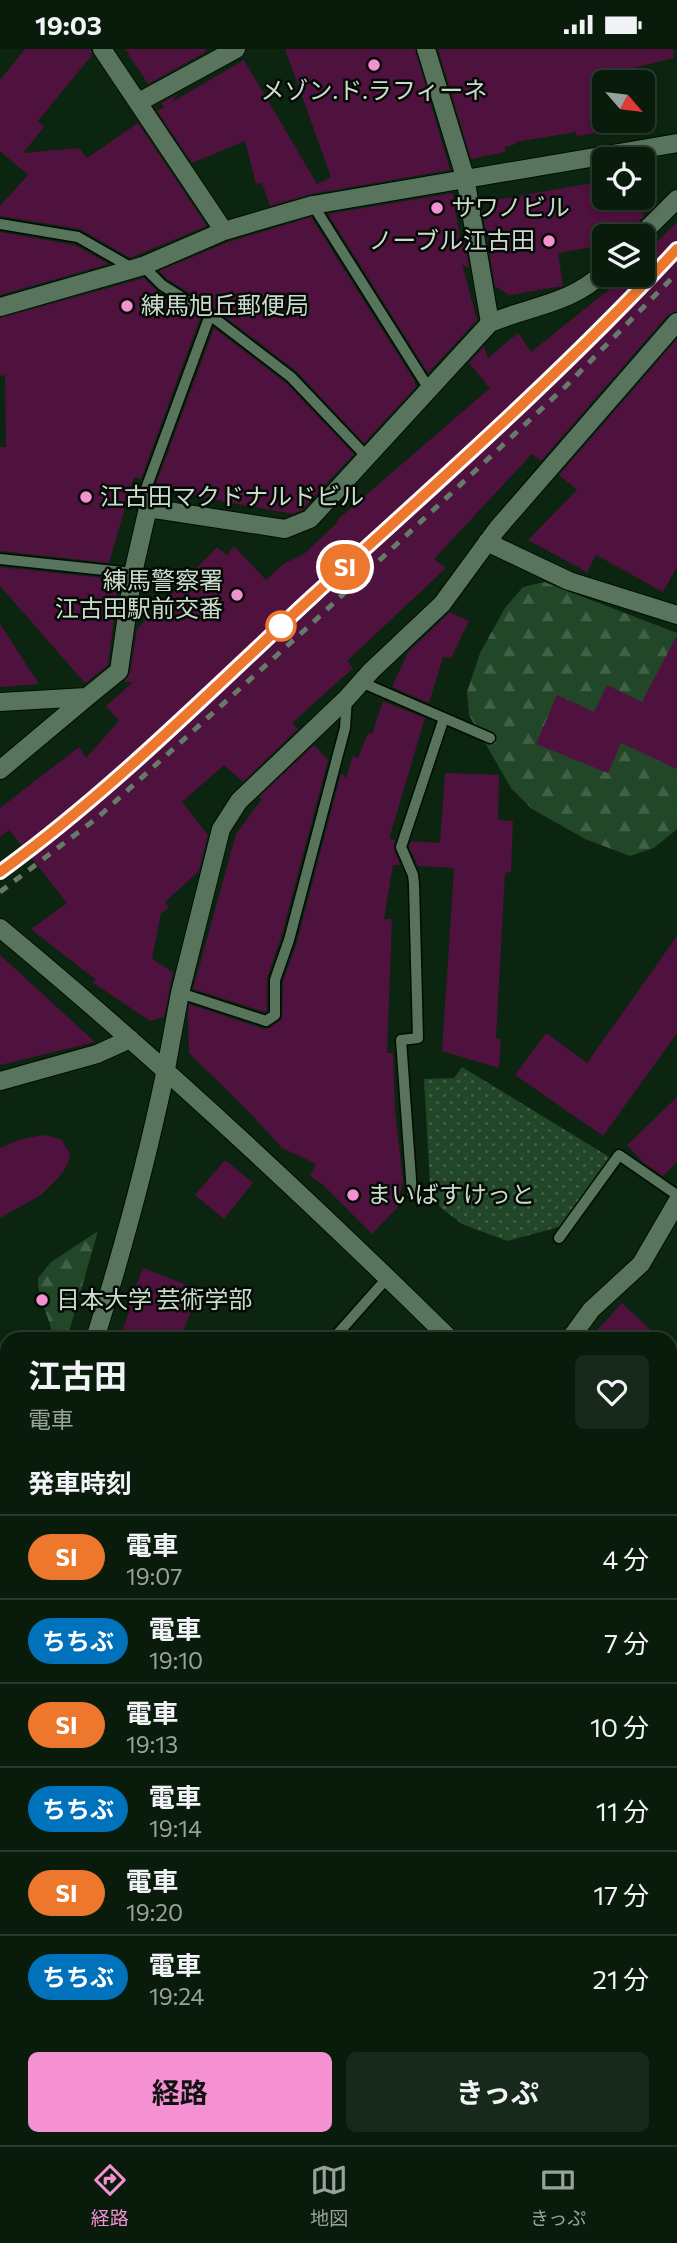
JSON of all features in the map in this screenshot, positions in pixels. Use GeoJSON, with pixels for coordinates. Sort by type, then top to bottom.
{"type":"FeatureCollection","features":[{"type":"Feature","properties":{"kind":"street"},"geometry":{"type":"LineString","coordinates":[[102,49],[223,231]]}},
{"type":"Feature","properties":{"kind":"street"},"geometry":{"type":"LineString","coordinates":[[139,102],[236,49]]}},
{"type":"Feature","properties":{"kind":"street"},"geometry":{"type":"LineString","coordinates":[[426,49],[465,177],[490,323]]}},
{"type":"Feature","properties":{"kind":"street"},"geometry":{"type":"LineString","coordinates":[[0,307],[137,267],[223,231],[313,205],[677,143]]}},
{"type":"Feature","properties":{"kind":"street"},"geometry":{"type":"LineString","coordinates":[[651,224],[677,199]]}},
{"type":"Feature","properties":{"kind":"street"},"geometry":{"type":"LineString","coordinates":[[0,769],[119,671],[133,573],[148,508],[285,529],[310,519],[490,323],[565,299],[592,280]]}},
{"type":"Feature","properties":{"kind":"street"},"geometry":{"type":"LineString","coordinates":[[97,1332],[126,1241],[145,1167],[180,993],[221,829],[239,801],[442,604],[488,542],[675,327]]}},
{"type":"Feature","properties":{"kind":"street"},"geometry":{"type":"LineString","coordinates":[[488,542],[569,581],[677,615]]}},
{"type":"Feature","properties":{"kind":"street"},"geometry":{"type":"LineString","coordinates":[[0,702],[87,697]]}},
{"type":"Feature","properties":{"kind":"street"},"geometry":{"type":"LineString","coordinates":[[0,928],[166,1069],[293,1185],[443,1332]]}},
{"type":"Feature","properties":{"kind":"street"},"geometry":{"type":"LineString","coordinates":[[0,1081],[97,1054],[130,1039]]}},
{"type":"Feature","properties":{"kind":"street"},"geometry":{"type":"LineString","coordinates":[[575,1332],[591,1310],[641,1264],[677,1202]]}},
{"type":"Feature","properties":{"kind":"lane"},"geometry":{"type":"LineString","coordinates":[[313,205],[429,389]]}},
{"type":"Feature","properties":{"kind":"lane"},"geometry":{"type":"LineString","coordinates":[[0,224],[78,237],[137,267],[210,315],[292,377],[368,458]]}},
{"type":"Feature","properties":{"kind":"lane"},"geometry":{"type":"LineString","coordinates":[[148,508],[144,494],[210,315]]}},
{"type":"Feature","properties":{"kind":"lane"},"geometry":{"type":"LineString","coordinates":[[0,559],[133,573]]}},
{"type":"Feature","properties":{"kind":"lane"},"geometry":{"type":"LineString","coordinates":[[363,683],[491,738]]}},
{"type":"Feature","properties":{"kind":"lane"},"geometry":{"type":"LineString","coordinates":[[180,993],[266,1021],[275,1015],[275,980],[289,940],[345,728],[347,698]]}},
{"type":"Feature","properties":{"kind":"lane"},"geometry":{"type":"LineString","coordinates":[[412,1193],[401,1040],[418,1038],[414,884],[401,847],[444,718]]}},
{"type":"Feature","properties":{"kind":"lane"},"geometry":{"type":"LineString","coordinates":[[559,1238],[620,1155],[677,1195]]}},
{"type":"Feature","properties":{"kind":"lane"},"geometry":{"type":"LineString","coordinates":[[339,1332],[388,1277]]}},
{"type":"Feature","properties":{"kind":"green space"},"geometry":{"type":"Polygon","coordinates":[[[544,582],[677,633],[677,829],[654,848],[630,856],[585,839],[532,809],[511,788],[469,715],[467,692],[480,653],[505,608],[523,587],[544,582]]]}},
{"type":"Feature","properties":{"kind":"green space"},"geometry":{"type":"Polygon","coordinates":[[[462,1067],[611,1158],[559,1227],[507,1241],[462,1224],[440,1207],[430,1183],[424,1079],[454,1078],[462,1067]]]}},
{"type":"Feature","properties":{"kind":"green space"},"geometry":{"type":"Polygon","coordinates":[[[98,1231],[69,1332],[52,1332],[40,1294],[38,1278],[51,1262],[98,1231]]]}},
{"type":"Feature","properties":{"kind":"building"},"geometry":{"type":"Polygon","coordinates":[[[25,49],[91,49],[92,55],[38,121],[44,127],[23,153],[79,148],[87,158],[138,123],[207,226],[130,258],[80,229],[0,216],[0,206],[28,175],[0,151],[0,80],[25,49]]]}},
{"type":"Feature","properties":{"kind":"building"},"geometry":{"type":"Polygon","coordinates":[[[125,49],[207,49],[148,84],[125,49]]]}},
{"type":"Feature","properties":{"kind":"building"},"geometry":{"type":"Polygon","coordinates":[[[285,49],[415,49],[450,170],[311,194],[270,206],[262,183],[256,184],[245,141],[192,163],[157,111],[164,107],[161,103],[178,94],[172,102],[244,60],[317,184],[331,177],[285,49]]]}},
{"type":"Feature","properties":{"kind":"building"},"geometry":{"type":"Polygon","coordinates":[[[438,49],[673,49],[674,58],[625,70],[592,70],[592,133],[598,133],[576,136],[576,132],[516,142],[505,147],[505,152],[471,159],[438,49]]]}},
{"type":"Feature","properties":{"kind":"building","name":"ノーブル江古田"},"geometry":{"type":"Polygon","coordinates":[[[592,183],[592,210],[643,210],[644,216],[636,224],[592,224],[592,247],[558,253],[563,286],[509,295],[495,286],[483,214],[495,200],[592,183]]]}},
{"type":"Feature","properties":{"kind":"building"},"geometry":{"type":"Polygon","coordinates":[[[453,193],[460,240],[464,236],[469,269],[462,264],[477,320],[428,373],[328,214],[453,193]]]}},
{"type":"Feature","properties":{"kind":"building"},"geometry":{"type":"Polygon","coordinates":[[[311,217],[416,387],[364,443],[296,371],[215,309],[167,279],[159,271],[228,242],[311,217]]]}},
{"type":"Feature","properties":{"kind":"building"},"geometry":{"type":"Polygon","coordinates":[[[677,222],[677,311],[668,315],[541,461],[532,454],[434,559],[446,568],[347,661],[353,668],[292,723],[298,729],[243,782],[224,765],[182,802],[208,835],[199,871],[165,902],[169,908],[161,913],[152,959],[173,972],[164,1017],[150,1021],[92,982],[96,980],[31,929],[67,903],[9,830],[0,837],[0,808],[79,747],[86,758],[119,721],[106,706],[133,682],[124,682],[130,673],[137,629],[217,547],[227,555],[234,546],[266,580],[283,564],[304,554],[338,522],[336,521],[490,388],[469,363],[484,346],[488,358],[518,333],[531,352],[612,287],[655,287],[655,244],[677,222]]]}},
{"type":"Feature","properties":{"kind":"building"},"geometry":{"type":"Polygon","coordinates":[[[0,232],[75,245],[109,264],[0,295],[0,232]]]}},
{"type":"Feature","properties":{"kind":"building"},"geometry":{"type":"Polygon","coordinates":[[[144,278],[158,292],[200,318],[141,479],[134,477],[109,563],[0,551],[0,447],[6,447],[5,375],[0,376],[0,318],[144,278]]]}},
{"type":"Feature","properties":{"kind":"building"},"geometry":{"type":"Polygon","coordinates":[[[214,328],[286,383],[354,454],[302,510],[293,514],[195,496],[156,484],[214,328]]]}},
{"type":"Feature","properties":{"kind":"building"},"geometry":{"type":"Polygon","coordinates":[[[677,339],[677,567],[663,592],[596,555],[587,572],[528,540],[577,490],[559,475],[677,339]]]}},
{"type":"Feature","properties":{"kind":"building"},"geometry":{"type":"Polygon","coordinates":[[[0,567],[104,578],[102,584],[118,585],[108,665],[84,682],[0,586],[0,567]]]}},
{"type":"Feature","properties":{"kind":"building"},"geometry":{"type":"Polygon","coordinates":[[[450,612],[469,621],[451,658],[443,657],[429,703],[392,687],[408,652],[450,612]]]}},
{"type":"Feature","properties":{"kind":"building"},"geometry":{"type":"Polygon","coordinates":[[[0,624],[39,684],[0,687],[0,624]]]}},
{"type":"Feature","properties":{"kind":"building"},"geometry":{"type":"Polygon","coordinates":[[[677,635],[677,769],[621,743],[608,773],[536,744],[557,695],[594,712],[607,685],[642,702],[677,635]]]}},
{"type":"Feature","properties":{"kind":"building"},"geometry":{"type":"Polygon","coordinates":[[[383,701],[425,718],[389,839],[395,840],[394,849],[400,865],[393,865],[384,919],[392,919],[387,1053],[393,1053],[395,1109],[403,1181],[397,1208],[372,1234],[322,1184],[310,1176],[316,1164],[282,1148],[189,1053],[188,1011],[189,1004],[264,1029],[282,1019],[283,981],[297,942],[341,773],[346,778],[353,756],[358,758],[368,733],[372,734],[383,701]]]}},
{"type":"Feature","properties":{"kind":"building"},"geometry":{"type":"Polygon","coordinates":[[[314,745],[328,760],[281,938],[267,978],[267,1011],[193,989],[236,834],[262,799],[259,797],[314,745]]]}},
{"type":"Feature","properties":{"kind":"building"},"geometry":{"type":"Polygon","coordinates":[[[445,773],[499,775],[498,820],[513,821],[511,872],[505,873],[496,1038],[501,1039],[499,1068],[442,1051],[454,868],[418,866],[409,847],[411,841],[440,843],[445,773]]]}},
{"type":"Feature","properties":{"kind":"building"},"geometry":{"type":"Polygon","coordinates":[[[677,936],[677,1033],[603,1136],[515,1075],[546,1033],[587,1063],[677,936]]]}},
{"type":"Feature","properties":{"kind":"building"},"geometry":{"type":"Polygon","coordinates":[[[0,955],[35,987],[95,1042],[0,1065],[0,955]]]}},
{"type":"Feature","properties":{"kind":"building"},"geometry":{"type":"Polygon","coordinates":[[[677,1097],[677,1162],[663,1176],[644,1163],[627,1145],[677,1097]]]}},
{"type":"Feature","properties":{"kind":"building"},"geometry":{"type":"Polygon","coordinates":[[[43,1135],[61,1139],[70,1154],[68,1163],[61,1175],[41,1195],[0,1218],[0,1148],[18,1140],[43,1135]]]}},
{"type":"Feature","properties":{"kind":"building"},"geometry":{"type":"Polygon","coordinates":[[[225,1160],[253,1183],[224,1219],[195,1195],[225,1160]]]}},
{"type":"Feature","properties":{"kind":"building"},"geometry":{"type":"Polygon","coordinates":[[[143,1268],[195,1288],[187,1309],[191,1311],[183,1332],[122,1332],[130,1309],[127,1308],[143,1268]]]}},
{"type":"Feature","properties":{"kind":"building"},"geometry":{"type":"Polygon","coordinates":[[[622,1303],[653,1332],[595,1332],[622,1303]]]}},
{"type":"Feature","properties":{"kind":"railway"},"geometry":{"type":"LineString","coordinates":[[0,872],[81,808],[196,705],[543,384],[677,249]]}},
{"type":"Feature","properties":{"kind":"railway"},"geometry":{"type":"LineString","coordinates":[[0,892],[97,818],[308,627],[565,387],[677,273]]}},
{"type":"Feature","properties":{"kind":"train","name":"SI"},"geometry":{"type":"LineString","coordinates":[[0,872],[107,786],[184,719],[556,372],[677,249]]}},
{"type":"Feature","properties":{"kind":"place","name":"メゾン.ド.ラフィーネ"},"geometry":{"type":"Point","coordinates":[374,65]}},
{"type":"Feature","properties":{"kind":"place","name":"サワノビル"},"geometry":{"type":"Point","coordinates":[437,208]}},
{"type":"Feature","properties":{"kind":"place","name":"ノーブル江古田"},"geometry":{"type":"Point","coordinates":[549,241]}},
{"type":"Feature","properties":{"kind":"place","name":"練馬旭丘郵便局"},"geometry":{"type":"Point","coordinates":[127,306]}},
{"type":"Feature","properties":{"kind":"place","name":"江古田マクドナルドビル"},"geometry":{"type":"Point","coordinates":[86,497]}},
{"type":"Feature","properties":{"kind":"place","name":"練馬警察署 江古田駅前交番"},"geometry":{"type":"Point","coordinates":[237,595]}},
{"type":"Feature","properties":{"kind":"place","name":"まいばすけっと"},"geometry":{"type":"Point","coordinates":[353,1195]}},
{"type":"Feature","properties":{"kind":"place","name":"日本大学 芸術学部"},"geometry":{"type":"Point","coordinates":[42,1300]}}]}
